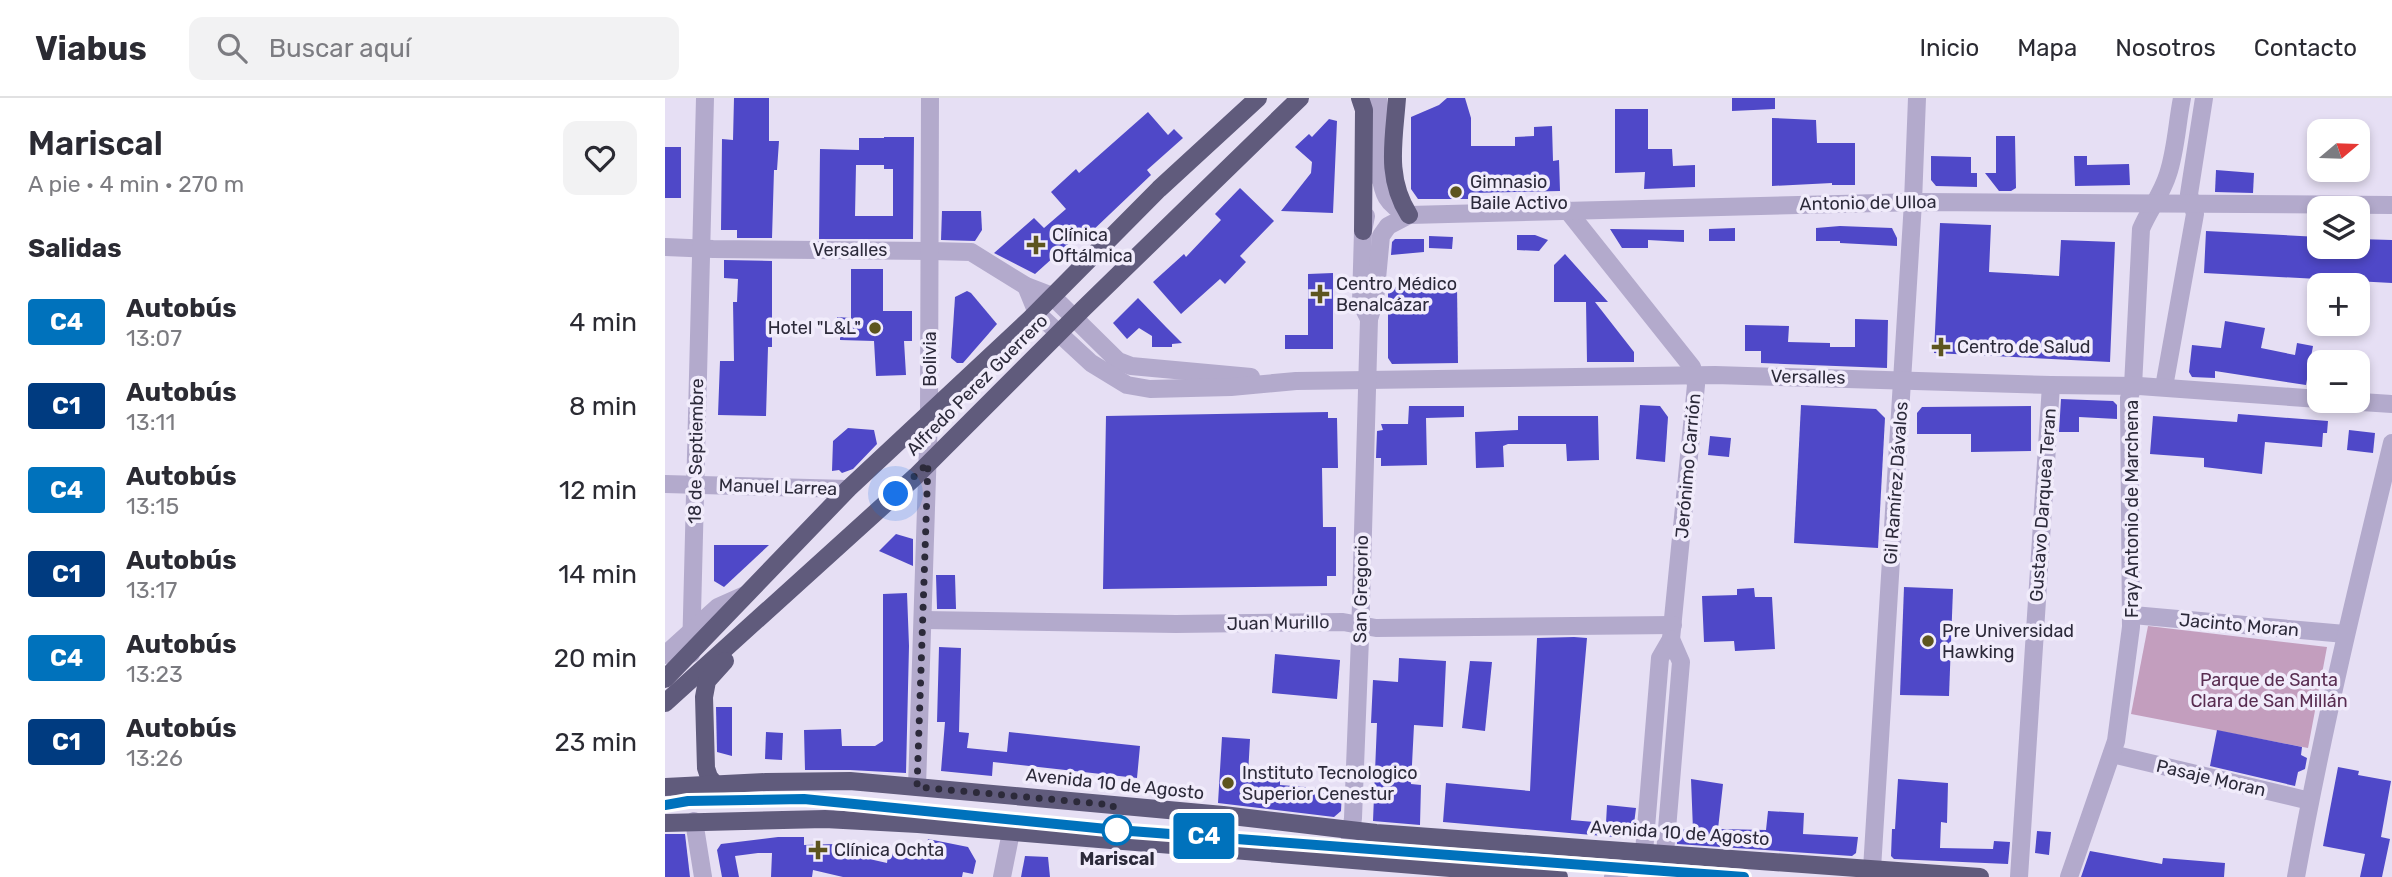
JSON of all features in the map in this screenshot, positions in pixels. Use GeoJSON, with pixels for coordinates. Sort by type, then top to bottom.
{"type":"FeatureCollection","features":[{"type":"Feature","properties":{"kind":"main road","name":"Alfredo Perez Guerrero"},"geometry":{"type":"LineString","coordinates":[[668,688],[691,654],[848,489],[1037,313],[1159,189],[1258,98]]}},
{"type":"Feature","properties":{"kind":"main road","name":"Alfredo Perez Guerrero"},"geometry":{"type":"LineString","coordinates":[[668,688],[771,606],[928,463],[1300,98]]}},
{"type":"Feature","properties":{"kind":"main road"},"geometry":{"type":"LineString","coordinates":[[1360,98],[1364,110],[1363,230]]}},
{"type":"Feature","properties":{"kind":"main road"},"geometry":{"type":"LineString","coordinates":[[1397,98],[1392,175],[1397,194],[1409,215]]}},
{"type":"Feature","properties":{"kind":"main road"},"geometry":{"type":"LineString","coordinates":[[715,784],[706,768],[704,697],[707,681],[717,667],[762,628],[771,606]]}},
{"type":"Feature","properties":{"kind":"main road","name":"Avenida 10 de Agosto"},"geometry":{"type":"LineString","coordinates":[[665,786],[850,781],[1223,815],[1352,830],[1980,877]]}},
{"type":"Feature","properties":{"kind":"main road"},"geometry":{"type":"LineString","coordinates":[[665,823],[825,819],[1347,859],[1470,873],[1559,877]]}},
{"type":"Feature","properties":{"kind":"street","name":"18 de Septiembre"},"geometry":{"type":"LineString","coordinates":[[691,654],[705,98]]}},
{"type":"Feature","properties":{"kind":"street","name":"Bolivia"},"geometry":{"type":"LineString","coordinates":[[917,787],[929,415],[930,98]]}},
{"type":"Feature","properties":{"kind":"street","name":"San Gregorio"},"geometry":{"type":"LineString","coordinates":[[1369,319],[1361,303],[1363,230],[1378,164],[1381,113],[1378,98]]}},
{"type":"Feature","properties":{"kind":"street","name":"Gil Ramírez Dávalos"},"geometry":{"type":"LineString","coordinates":[[1872,869],[1917,98]]}},
{"type":"Feature","properties":{"kind":"street","name":"Fray Antonio de Marchena"},"geometry":{"type":"LineString","coordinates":[[2069,877],[2116,741],[2133,615],[2129,398],[2133,386],[2141,229],[2157,202],[2169,173],[2182,98]]}},
{"type":"Feature","properties":{"kind":"street","name":"Fray Antonio de Marchena"},"geometry":{"type":"LineString","coordinates":[[2164,387],[2195,214],[2189,194],[2204,98]]}},
{"type":"Feature","properties":{"kind":"street"},"geometry":{"type":"LineString","coordinates":[[1378,164],[1384,196],[1393,206],[1409,215]]}},
{"type":"Feature","properties":{"kind":"street","name":"Antonio de Ulloa"},"geometry":{"type":"LineString","coordinates":[[1409,215],[1913,202],[2392,205]]}},
{"type":"Feature","properties":{"kind":"street","name":"Jerónimo Carrión"},"geometry":{"type":"LineString","coordinates":[[1567,210],[1692,367],[1695,376],[1672,632],[1660,658],[1644,852]]}},
{"type":"Feature","properties":{"kind":"street","name":"San Gregorio"},"geometry":{"type":"LineString","coordinates":[[1347,859],[1352,830],[1361,626],[1369,319],[1375,300],[1381,236],[1388,226],[1409,215]]}},
{"type":"Feature","properties":{"kind":"street","name":"Versalles"},"geometry":{"type":"LineString","coordinates":[[665,247],[971,252],[1026,286],[1052,296],[1118,361],[1131,366],[1296,381]]}},
{"type":"Feature","properties":{"kind":"street","name":"Versalles"},"geometry":{"type":"LineString","coordinates":[[1026,286],[1037,313],[1091,363],[1127,386],[1150,389],[1296,381],[1695,376],[2164,387],[2307,398]]}},
{"type":"Feature","properties":{"kind":"street","name":"Gustavo Darquea Teran"},"geometry":{"type":"LineString","coordinates":[[2019,877],[2051,385]]}},
{"type":"Feature","properties":{"kind":"street"},"geometry":{"type":"LineString","coordinates":[[2370,403],[2392,404]]}},
{"type":"Feature","properties":{"kind":"street"},"geometry":{"type":"LineString","coordinates":[[2296,877],[2345,634],[2392,443]]}},
{"type":"Feature","properties":{"kind":"street","name":"Manuel Larrea"},"geometry":{"type":"LineString","coordinates":[[665,484],[848,489]]}},
{"type":"Feature","properties":{"kind":"street"},"geometry":{"type":"LineString","coordinates":[[665,655],[718,607],[748,594]]}},
{"type":"Feature","properties":{"kind":"street","name":"Jacinto Moran"},"geometry":{"type":"LineString","coordinates":[[2133,615],[2345,634]]}},
{"type":"Feature","properties":{"kind":"street","name":"Juan Murillo"},"geometry":{"type":"LineString","coordinates":[[924,620],[1177,624],[1343,622],[1376,628],[1672,632]]}},
{"type":"Feature","properties":{"kind":"street","name":"Jerónimo Carrión"},"geometry":{"type":"LineString","coordinates":[[1665,853],[1681,662],[1672,632]]}},
{"type":"Feature","properties":{"kind":"street","name":"Pasaje Moran"},"geometry":{"type":"LineString","coordinates":[[2112,754],[2310,801]]}},
{"type":"Feature","properties":{"kind":"street"},"geometry":{"type":"LineString","coordinates":[[694,821],[703,877]]}},
{"type":"Feature","properties":{"kind":"street"},"geometry":{"type":"LineString","coordinates":[[1002,877],[1011,832]]}},
{"type":"Feature","properties":{"kind":"street"},"geometry":{"type":"LineString","coordinates":[[1613,877],[1644,852]]}},
{"type":"Feature","properties":{"kind":"green space","name":"Parque de Santa Clara de San Millán"},"geometry":{"type":"Polygon","coordinates":[[[2148,626],[2327,647],[2308,748],[2131,714],[2148,626]]]}},
{"type":"Feature","properties":{"kind":"building"},"geometry":{"type":"Polygon","coordinates":[[[734,98],[769,98],[769,141],[779,141],[777,170],[774,170],[772,238],[737,238],[737,230],[721,230],[722,139],[733,140],[734,98]]]}},
{"type":"Feature","properties":{"kind":"building"},"geometry":{"type":"Polygon","coordinates":[[[1447,98],[1465,98],[1471,118],[1471,146],[1515,146],[1515,137],[1534,136],[1534,127],[1552,126],[1553,161],[1559,160],[1560,191],[1470,193],[1470,199],[1418,199],[1411,189],[1411,117],[1439,105],[1447,98]]]}},
{"type":"Feature","properties":{"kind":"building"},"geometry":{"type":"Polygon","coordinates":[[[1732,98],[1775,98],[1775,109],[1732,111],[1732,98]]]}},
{"type":"Feature","properties":{"kind":"building"},"geometry":{"type":"Polygon","coordinates":[[[1615,109],[1648,109],[1648,149],[1672,149],[1673,166],[1695,165],[1695,187],[1644,189],[1645,172],[1615,173],[1615,109]]]}},
{"type":"Feature","properties":{"kind":"building"},"geometry":{"type":"Polygon","coordinates":[[[1148,112],[1168,135],[1174,129],[1183,138],[1147,170],[1151,175],[1089,234],[1085,229],[1035,274],[994,253],[1034,218],[1044,228],[1066,209],[1051,192],[1076,169],[1079,173],[1148,112]]]}},
{"type":"Feature","properties":{"kind":"building"},"geometry":{"type":"Polygon","coordinates":[[[1772,118],[1816,120],[1817,143],[1855,143],[1855,185],[1832,183],[1772,186],[1772,118]]]}},
{"type":"Feature","properties":{"kind":"building"},"geometry":{"type":"Polygon","coordinates":[[[1329,119],[1337,121],[1333,213],[1281,211],[1311,173],[1312,162],[1295,147],[1309,134],[1312,137],[1329,119]]]}},
{"type":"Feature","properties":{"kind":"building"},"geometry":{"type":"Polygon","coordinates":[[[1996,136],[2015,136],[2016,188],[2011,191],[1999,191],[1985,173],[1996,173],[1996,136]]]}},
{"type":"Feature","properties":{"kind":"building"},"geometry":{"type":"Polygon","coordinates":[[[914,137],[913,239],[819,239],[820,149],[859,150],[859,138],[914,137]],[[856,165],[855,216],[893,216],[893,169],[884,169],[884,165],[856,165]]]}},
{"type":"Feature","properties":{"kind":"building"},"geometry":{"type":"Polygon","coordinates":[[[665,147],[681,147],[681,198],[665,198],[665,147]]]}},
{"type":"Feature","properties":{"kind":"building"},"geometry":{"type":"Polygon","coordinates":[[[1931,156],[1971,157],[1971,173],[1977,173],[1977,187],[1936,186],[1931,180],[1931,156]]]}},
{"type":"Feature","properties":{"kind":"building"},"geometry":{"type":"Polygon","coordinates":[[[2074,156],[2087,156],[2087,165],[2129,164],[2130,185],[2075,186],[2074,156]]]}},
{"type":"Feature","properties":{"kind":"building"},"geometry":{"type":"Polygon","coordinates":[[[2216,170],[2254,173],[2253,193],[2215,192],[2216,170]]]}},
{"type":"Feature","properties":{"kind":"building"},"geometry":{"type":"Polygon","coordinates":[[[1240,188],[1274,221],[1240,256],[1246,262],[1225,284],[1220,279],[1181,314],[1153,282],[1184,254],[1186,257],[1221,220],[1215,214],[1240,188]]]}},
{"type":"Feature","properties":{"kind":"building"},"geometry":{"type":"Polygon","coordinates":[[[942,211],[981,211],[982,230],[975,241],[941,240],[942,211]]]}},
{"type":"Feature","properties":{"kind":"building"},"geometry":{"type":"Polygon","coordinates":[[[1940,223],[1991,225],[1989,272],[2059,276],[2061,240],[2115,242],[2110,362],[1934,353],[1940,223]]]}},
{"type":"Feature","properties":{"kind":"building"},"geometry":{"type":"Polygon","coordinates":[[[1735,228],[1735,241],[1709,241],[1709,229],[1735,228]]]}},
{"type":"Feature","properties":{"kind":"building"},"geometry":{"type":"Polygon","coordinates":[[[1816,228],[1892,228],[1897,238],[1897,246],[1816,241],[1816,228]]]}},
{"type":"Feature","properties":{"kind":"building"},"geometry":{"type":"Polygon","coordinates":[[[1610,229],[1684,230],[1684,242],[1648,240],[1648,248],[1622,248],[1610,229]]]}},
{"type":"Feature","properties":{"kind":"building"},"geometry":{"type":"Polygon","coordinates":[[[2206,231],[2307,236],[2307,259],[2370,259],[2370,239],[2392,240],[2392,283],[2370,282],[2370,273],[2307,273],[2307,278],[2204,273],[2206,231]]]}},
{"type":"Feature","properties":{"kind":"building"},"geometry":{"type":"Polygon","coordinates":[[[1517,235],[1535,235],[1548,240],[1539,251],[1517,250],[1517,235]]]}},
{"type":"Feature","properties":{"kind":"building"},"geometry":{"type":"Polygon","coordinates":[[[1429,236],[1453,237],[1452,249],[1429,248],[1429,236]]]}},
{"type":"Feature","properties":{"kind":"building"},"geometry":{"type":"Polygon","coordinates":[[[1395,239],[1424,239],[1424,252],[1391,255],[1392,242],[1395,239]]]}},
{"type":"Feature","properties":{"kind":"building"},"geometry":{"type":"Polygon","coordinates":[[[1565,254],[1608,302],[1595,302],[1634,352],[1634,362],[1587,362],[1586,302],[1554,302],[1554,265],[1565,254]]]}},
{"type":"Feature","properties":{"kind":"building"},"geometry":{"type":"Polygon","coordinates":[[[724,260],[772,261],[772,347],[768,347],[766,416],[718,415],[720,361],[734,361],[733,302],[737,302],[738,279],[724,278],[724,260]]]}},
{"type":"Feature","properties":{"kind":"building"},"geometry":{"type":"Polygon","coordinates":[[[851,269],[883,269],[883,311],[912,311],[912,341],[904,341],[906,375],[876,376],[874,341],[840,340],[840,334],[837,334],[837,317],[851,318],[851,269]]]}},
{"type":"Feature","properties":{"kind":"building"},"geometry":{"type":"Polygon","coordinates":[[[1333,273],[1333,349],[1285,349],[1285,335],[1308,335],[1308,274],[1333,273]]]}},
{"type":"Feature","properties":{"kind":"building"},"geometry":{"type":"Polygon","coordinates":[[[1457,286],[1458,363],[1392,364],[1388,358],[1388,287],[1457,286]]]}},
{"type":"Feature","properties":{"kind":"building"},"geometry":{"type":"Polygon","coordinates":[[[967,291],[997,324],[963,363],[957,363],[951,358],[955,297],[967,291]]]}},
{"type":"Feature","properties":{"kind":"building"},"geometry":{"type":"Polygon","coordinates":[[[1138,298],[1182,343],[1172,344],[1172,347],[1152,347],[1152,336],[1139,328],[1127,339],[1113,323],[1138,298]]]}},
{"type":"Feature","properties":{"kind":"building"},"geometry":{"type":"Polygon","coordinates":[[[1855,319],[1888,320],[1887,368],[1761,363],[1761,351],[1745,351],[1745,325],[1789,326],[1788,342],[1830,343],[1830,347],[1855,347],[1855,319]]]}},
{"type":"Feature","properties":{"kind":"building"},"geometry":{"type":"Polygon","coordinates":[[[2225,321],[2265,328],[2261,348],[2295,355],[2297,343],[2313,346],[2312,350],[2307,350],[2306,385],[2215,371],[2215,378],[2192,377],[2189,372],[2192,345],[2221,348],[2225,321]]]}},
{"type":"Feature","properties":{"kind":"building"},"geometry":{"type":"Polygon","coordinates":[[[2061,399],[2113,401],[2117,405],[2117,419],[2079,417],[2079,432],[2059,432],[2061,399]]]}},
{"type":"Feature","properties":{"kind":"building"},"geometry":{"type":"Polygon","coordinates":[[[1640,405],[1660,406],[1668,417],[1665,462],[1636,459],[1640,405]]]}},
{"type":"Feature","properties":{"kind":"building"},"geometry":{"type":"Polygon","coordinates":[[[1801,405],[1876,409],[1885,418],[1878,548],[1794,543],[1801,405]]]}},
{"type":"Feature","properties":{"kind":"building"},"geometry":{"type":"Polygon","coordinates":[[[1409,406],[1464,406],[1464,417],[1426,418],[1427,465],[1381,466],[1381,458],[1376,458],[1377,431],[1383,430],[1381,424],[1408,424],[1409,406]]]}},
{"type":"Feature","properties":{"kind":"building"},"geometry":{"type":"Polygon","coordinates":[[[2031,406],[2031,451],[1971,452],[1971,434],[1917,434],[1917,413],[1922,407],[2031,406]]]}},
{"type":"Feature","properties":{"kind":"building"},"geometry":{"type":"Polygon","coordinates":[[[1328,412],[1328,418],[1337,418],[1338,468],[1322,468],[1323,527],[1336,527],[1336,576],[1327,576],[1327,586],[1103,589],[1106,416],[1328,412]]]}},
{"type":"Feature","properties":{"kind":"building"},"geometry":{"type":"Polygon","coordinates":[[[2238,414],[2328,421],[2327,433],[2323,433],[2322,447],[2265,442],[2262,474],[2204,467],[2204,458],[2150,454],[2153,416],[2237,422],[2238,414]]]}},
{"type":"Feature","properties":{"kind":"building"},"geometry":{"type":"Polygon","coordinates":[[[1518,416],[1598,416],[1599,460],[1567,461],[1566,444],[1508,444],[1503,446],[1504,467],[1476,468],[1475,432],[1518,430],[1518,416]]]}},
{"type":"Feature","properties":{"kind":"building"},"geometry":{"type":"Polygon","coordinates":[[[848,428],[874,430],[877,444],[853,469],[842,473],[839,470],[832,471],[833,441],[848,428]]]}},
{"type":"Feature","properties":{"kind":"building"},"geometry":{"type":"Polygon","coordinates":[[[2349,430],[2375,433],[2373,453],[2347,450],[2349,430]]]}},
{"type":"Feature","properties":{"kind":"building"},"geometry":{"type":"Polygon","coordinates":[[[1710,436],[1731,438],[1729,457],[1708,455],[1710,436]]]}},
{"type":"Feature","properties":{"kind":"building"},"geometry":{"type":"Polygon","coordinates":[[[896,534],[913,539],[913,566],[879,551],[896,534]]]}},
{"type":"Feature","properties":{"kind":"building"},"geometry":{"type":"Polygon","coordinates":[[[714,545],[769,545],[724,587],[714,581],[714,545]]]}},
{"type":"Feature","properties":{"kind":"building"},"geometry":{"type":"Polygon","coordinates":[[[936,575],[955,575],[956,609],[937,609],[936,575]]]}},
{"type":"Feature","properties":{"kind":"building"},"geometry":{"type":"Polygon","coordinates":[[[1904,587],[1953,589],[1949,696],[1900,695],[1904,587]]]}},
{"type":"Feature","properties":{"kind":"building"},"geometry":{"type":"Polygon","coordinates":[[[1754,588],[1755,597],[1772,597],[1775,649],[1735,651],[1734,641],[1704,642],[1702,596],[1737,595],[1737,589],[1754,588]]]}},
{"type":"Feature","properties":{"kind":"building"},"geometry":{"type":"Polygon","coordinates":[[[907,593],[909,646],[906,773],[805,770],[804,730],[841,729],[842,746],[875,746],[883,741],[883,594],[907,593]]]}},
{"type":"Feature","properties":{"kind":"building"},"geometry":{"type":"Polygon","coordinates":[[[1537,638],[1587,638],[1571,820],[1606,823],[1607,805],[1636,808],[1633,832],[1626,838],[1443,822],[1446,783],[1530,791],[1537,638]]]}},
{"type":"Feature","properties":{"kind":"building"},"geometry":{"type":"Polygon","coordinates":[[[939,647],[961,648],[959,732],[969,733],[967,748],[1007,752],[1009,732],[1140,746],[1137,778],[993,762],[992,776],[941,771],[945,722],[937,722],[939,647]]]}},
{"type":"Feature","properties":{"kind":"building"},"geometry":{"type":"Polygon","coordinates":[[[1275,654],[1340,660],[1337,699],[1272,693],[1275,654]]]}},
{"type":"Feature","properties":{"kind":"building"},"geometry":{"type":"Polygon","coordinates":[[[1399,658],[1446,661],[1443,727],[1414,725],[1411,784],[1421,785],[1420,825],[1373,821],[1377,723],[1371,723],[1373,680],[1398,682],[1399,658]]]}},
{"type":"Feature","properties":{"kind":"building"},"geometry":{"type":"Polygon","coordinates":[[[1470,661],[1492,662],[1485,731],[1462,728],[1470,661]]]}},
{"type":"Feature","properties":{"kind":"building"},"geometry":{"type":"Polygon","coordinates":[[[716,707],[732,707],[732,756],[717,752],[716,707]]]}},
{"type":"Feature","properties":{"kind":"building"},"geometry":{"type":"Polygon","coordinates":[[[2217,730],[2302,747],[2301,755],[2307,758],[2305,769],[2298,772],[2295,786],[2210,766],[2217,730]]]}},
{"type":"Feature","properties":{"kind":"building"},"geometry":{"type":"Polygon","coordinates":[[[766,732],[783,733],[782,760],[765,759],[766,732]]]}},
{"type":"Feature","properties":{"kind":"building"},"geometry":{"type":"Polygon","coordinates":[[[1222,737],[1250,739],[1248,775],[1280,778],[1280,785],[1342,790],[1341,811],[1334,817],[1218,803],[1222,737]]]}},
{"type":"Feature","properties":{"kind":"building"},"geometry":{"type":"Polygon","coordinates":[[[2338,767],[2359,771],[2358,775],[2391,781],[2381,837],[2390,839],[2382,877],[2360,877],[2365,854],[2323,846],[2338,767]]]}},
{"type":"Feature","properties":{"kind":"building"},"geometry":{"type":"Polygon","coordinates":[[[1691,779],[1723,784],[1718,829],[1766,830],[1768,811],[1804,813],[1803,834],[1858,837],[1856,853],[1852,856],[1677,844],[1678,829],[1693,830],[1691,779]]]}},
{"type":"Feature","properties":{"kind":"building"},"geometry":{"type":"Polygon","coordinates":[[[1898,779],[1948,783],[1947,823],[1941,822],[1940,848],[1993,849],[1994,841],[2010,842],[2008,864],[1894,859],[1891,856],[1892,829],[1895,829],[1898,779]]]}},
{"type":"Feature","properties":{"kind":"building"},"geometry":{"type":"Polygon","coordinates":[[[2037,831],[2051,832],[2049,855],[2035,853],[2037,831]]]}},
{"type":"Feature","properties":{"kind":"building"},"geometry":{"type":"Polygon","coordinates":[[[665,834],[685,834],[690,877],[665,877],[665,834]]]}},
{"type":"Feature","properties":{"kind":"building"},"geometry":{"type":"Polygon","coordinates":[[[778,837],[804,837],[804,845],[835,844],[834,851],[887,863],[889,848],[924,856],[928,839],[968,847],[976,861],[973,874],[963,872],[962,877],[843,877],[813,870],[812,877],[771,877],[772,853],[758,853],[735,856],[739,877],[722,877],[717,850],[721,844],[778,837]]]}},
{"type":"Feature","properties":{"kind":"building"},"geometry":{"type":"Polygon","coordinates":[[[2090,851],[2162,864],[2163,858],[2225,863],[2224,877],[2081,877],[2090,851]]]}},
{"type":"Feature","properties":{"kind":"building"},"geometry":{"type":"Polygon","coordinates":[[[1025,856],[1048,857],[1050,877],[1021,877],[1025,856]]]}},
{"type":"Feature","properties":{"kind":"bus line","name":"C4"},"geometry":{"type":"LineString","coordinates":[[665,805],[688,801],[804,799],[1117,830],[1744,877]]}},
{"type":"Feature","properties":{"kind":"place","name":"Gimnasio Baile Activo"},"geometry":{"type":"Point","coordinates":[1456,192]}},
{"type":"Feature","properties":{"kind":"place","name":"Clínica Oftálmica"},"geometry":{"type":"Point","coordinates":[1036,245]}},
{"type":"Feature","properties":{"kind":"place","name":"Centro Médico Benalcázar"},"geometry":{"type":"Point","coordinates":[1320,294]}},
{"type":"Feature","properties":{"kind":"place","name":"Hotel \"L&L\""},"geometry":{"type":"Point","coordinates":[875,328]}},
{"type":"Feature","properties":{"kind":"place","name":"Centro de Salud"},"geometry":{"type":"Point","coordinates":[1941,347]}},
{"type":"Feature","properties":{"kind":"place","name":"Pre Universidad Hawking"},"geometry":{"type":"Point","coordinates":[1928,641]}},
{"type":"Feature","properties":{"kind":"place","name":"Instituto Tecnologico Superior Cenestur"},"geometry":{"type":"Point","coordinates":[1228,783]}},
{"type":"Feature","properties":{"kind":"place","name":"Mariscal"},"geometry":{"type":"Point","coordinates":[1117,830]}},
{"type":"Feature","properties":{"kind":"place","name":"Clínica Ochta"},"geometry":{"type":"Point","coordinates":[818,850]}},
{"type":"Feature","properties":{"kind":"route"},"geometry":{"type":"LineString","coordinates":[[896,494],[928,463],[917,787],[1113,805],[1117,830]]}}]}
